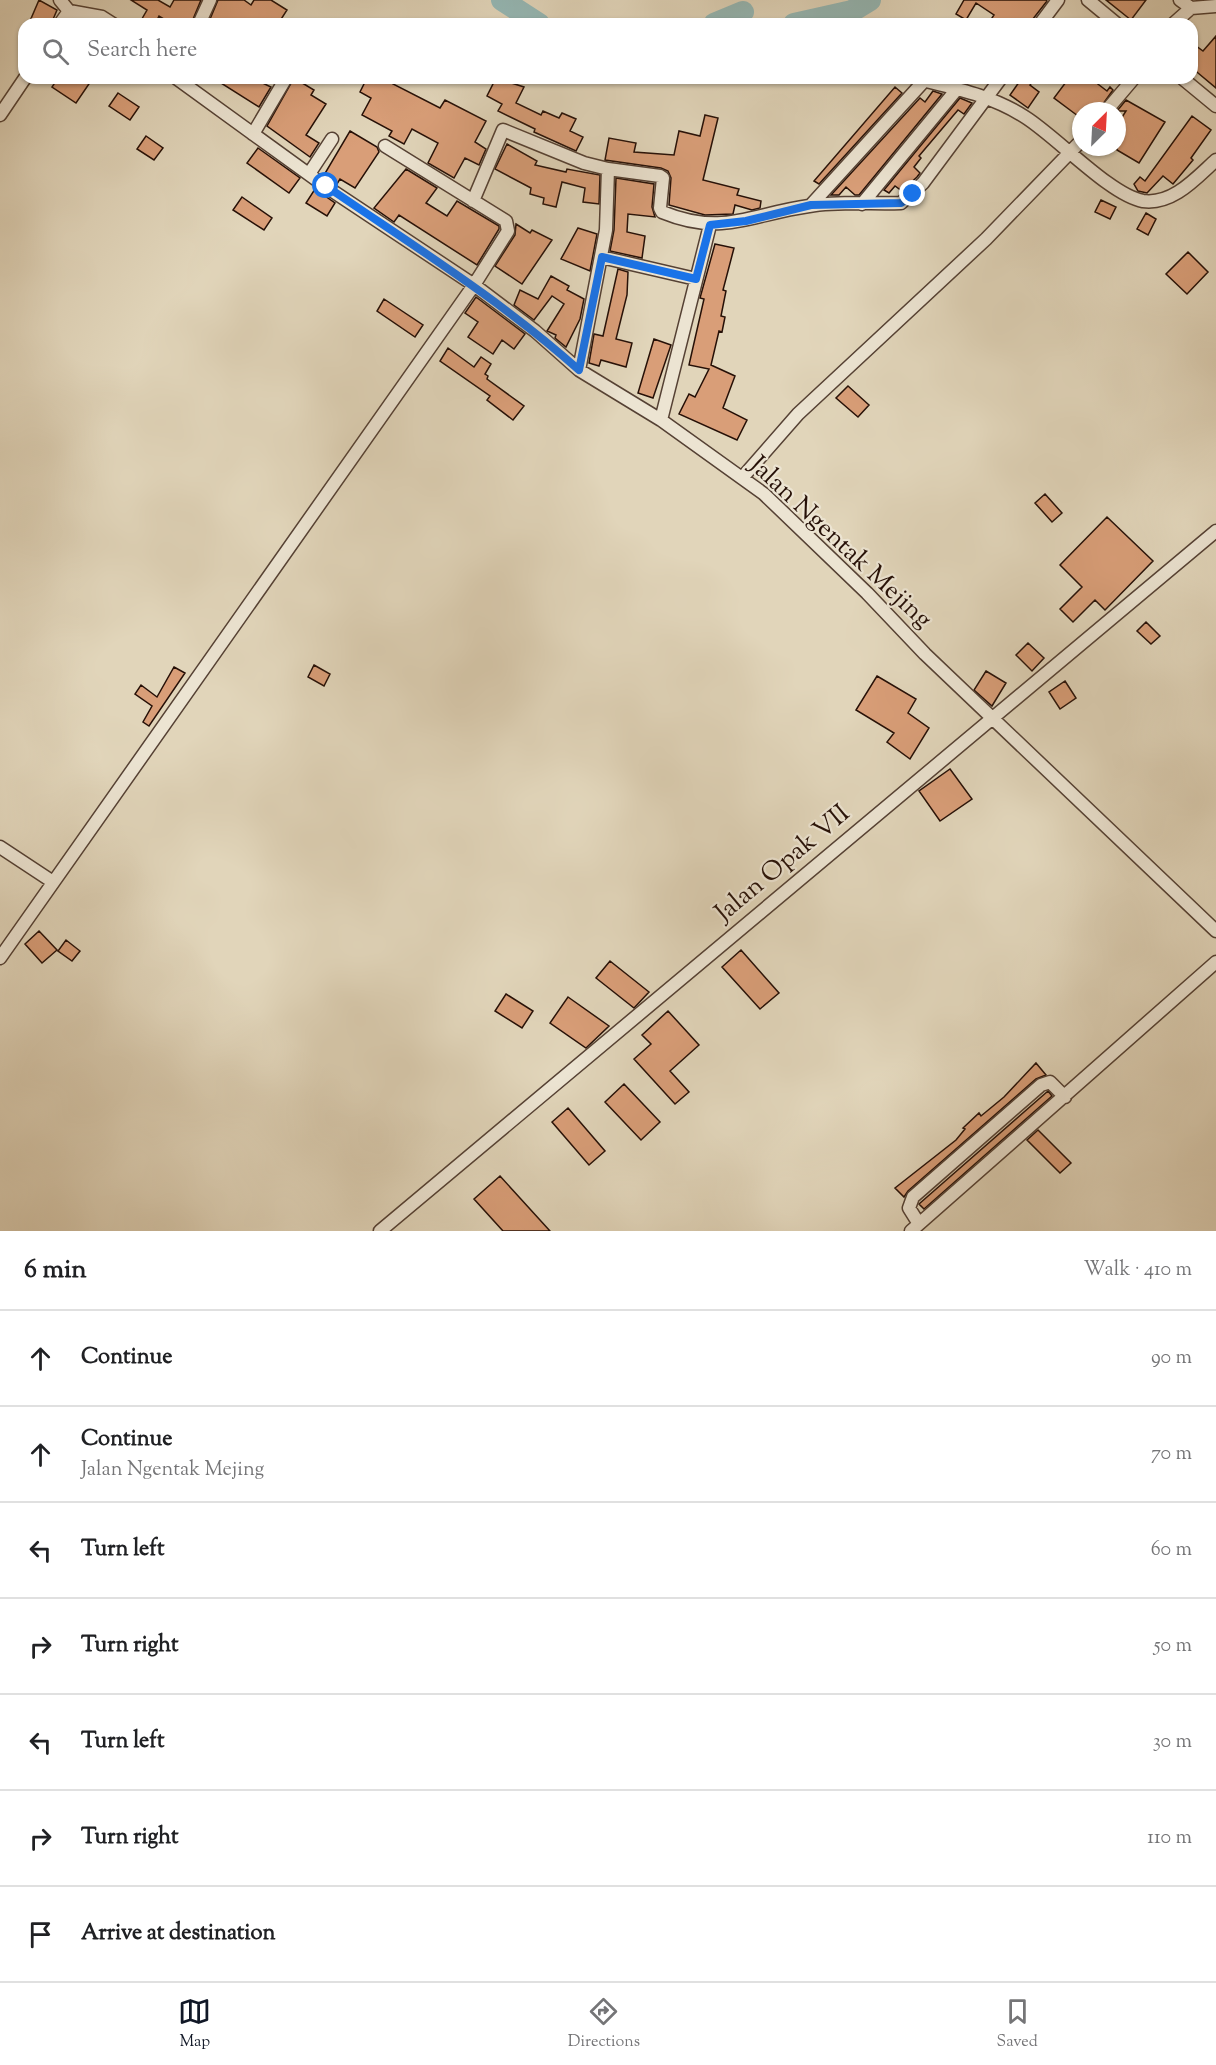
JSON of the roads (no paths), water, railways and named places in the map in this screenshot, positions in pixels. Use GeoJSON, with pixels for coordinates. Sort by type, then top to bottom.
{"type":"FeatureCollection","features":[{"type":"Feature","properties":{"kind":"street"},"geometry":{"type":"LineString","coordinates":[[60,0],[69,11],[104,18]]}},
{"type":"Feature","properties":{"kind":"street"},"geometry":{"type":"LineString","coordinates":[[202,18],[210,0]]}},
{"type":"Feature","properties":{"kind":"street"},"geometry":{"type":"LineString","coordinates":[[1044,18],[1058,0]]}},
{"type":"Feature","properties":{"kind":"street"},"geometry":{"type":"LineString","coordinates":[[1088,0],[1110,18]]}},
{"type":"Feature","properties":{"kind":"street"},"geometry":{"type":"LineString","coordinates":[[1180,0],[1191,8]]}},
{"type":"Feature","properties":{"kind":"street"},"geometry":{"type":"LineString","coordinates":[[1180,18],[1191,8],[1216,6]]}},
{"type":"Feature","properties":{"kind":"street"},"geometry":{"type":"LineString","coordinates":[[64,18],[69,11]]}},
{"type":"Feature","properties":{"kind":"street"},"geometry":{"type":"LineString","coordinates":[[0,115],[21,84]]}},
{"type":"Feature","properties":{"kind":"street","name":"Jalan Ngentak Mejing"},"geometry":{"type":"LineString","coordinates":[[184,84],[309,174],[474,285],[535,331],[579,370],[661,420],[742,477],[805,533],[992,718],[1216,931]]}},
{"type":"Feature","properties":{"kind":"street"},"geometry":{"type":"LineString","coordinates":[[253,134],[282,84]]}},
{"type":"Feature","properties":{"kind":"street"},"geometry":{"type":"LineString","coordinates":[[811,205],[915,84]]}},
{"type":"Feature","properties":{"kind":"street"},"geometry":{"type":"LineString","coordinates":[[742,477],[798,414],[986,239],[1072,153],[1024,116],[987,96],[938,84]]}},
{"type":"Feature","properties":{"kind":"street"},"geometry":{"type":"LineString","coordinates":[[473,201],[503,130],[584,163],[608,170],[660,176],[663,178],[660,208],[662,212],[710,225],[746,221],[811,205],[901,203],[913,194],[996,84]]}},
{"type":"Feature","properties":{"kind":"street"},"geometry":{"type":"LineString","coordinates":[[1114,102],[1129,84]]}},
{"type":"Feature","properties":{"kind":"street"},"geometry":{"type":"LineString","coordinates":[[1189,84],[1216,106]]}},
{"type":"Feature","properties":{"kind":"street"},"geometry":{"type":"LineString","coordinates":[[862,204],[957,89]]}},
{"type":"Feature","properties":{"kind":"street"},"geometry":{"type":"LineString","coordinates":[[309,174],[332,139]]}},
{"type":"Feature","properties":{"kind":"street"},"geometry":{"type":"LineString","coordinates":[[0,958],[474,285],[509,228],[506,222],[385,146]]}},
{"type":"Feature","properties":{"kind":"street"},"geometry":{"type":"LineString","coordinates":[[1076,156],[1127,195],[1144,201],[1162,200],[1178,192],[1216,160]]}},
{"type":"Feature","properties":{"kind":"street"},"geometry":{"type":"LineString","coordinates":[[579,370],[602,257],[608,170]]}},
{"type":"Feature","properties":{"kind":"street"},"geometry":{"type":"LineString","coordinates":[[661,420],[710,225]]}},
{"type":"Feature","properties":{"kind":"street"},"geometry":{"type":"LineString","coordinates":[[602,257],[696,279]]}},
{"type":"Feature","properties":{"kind":"street","name":"Jalan Opak VII"},"geometry":{"type":"LineString","coordinates":[[380,1231],[1216,531]]}},
{"type":"Feature","properties":{"kind":"street"},"geometry":{"type":"LineString","coordinates":[[0,847],[52,882]]}},
{"type":"Feature","properties":{"kind":"street"},"geometry":{"type":"LineString","coordinates":[[1065,1097],[1050,1082],[1046,1082],[1032,1092],[913,1197],[909,1208],[915,1228],[1065,1097],[1216,962]]}},
{"type":"Feature","properties":{"kind":"waterway"},"geometry":{"type":"LineString","coordinates":[[502,0],[530,18]]}},
{"type":"Feature","properties":{"kind":"waterway"},"geometry":{"type":"LineString","coordinates":[[821,18],[852,11],[870,0]]}},
{"type":"Feature","properties":{"kind":"waterway"},"geometry":{"type":"LineString","coordinates":[[728,18],[743,12]]}}]}
